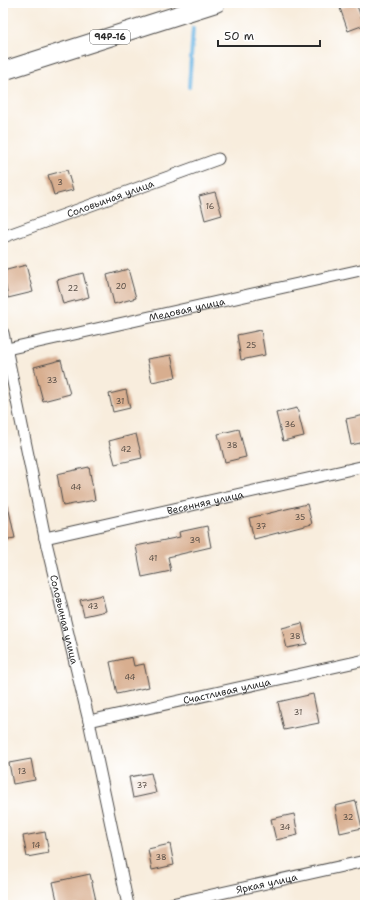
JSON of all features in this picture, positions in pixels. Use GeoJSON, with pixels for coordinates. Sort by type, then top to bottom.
{"type":"FeatureCollection","features":[{"type":"Feature","properties":{"kind":"main road","name":"94Р-16"},"geometry":{"type":"LineString","coordinates":[[3,71],[216,3]]}},
{"type":"Feature","properties":{"kind":"street","name":"Соловьиная улица"},"geometry":{"type":"LineString","coordinates":[[3,237],[218,159]]}},
{"type":"Feature","properties":{"kind":"street","name":"Медовая улица"},"geometry":{"type":"LineString","coordinates":[[7,349],[365,269]]}},
{"type":"Feature","properties":{"kind":"street","name":"Соловьиная улица"},"geometry":{"type":"LineString","coordinates":[[3,333],[45,538],[89,721],[128,905]]}},
{"type":"Feature","properties":{"kind":"street","name":"Весенняя улица"},"geometry":{"type":"LineString","coordinates":[[45,538],[365,466]]}},
{"type":"Feature","properties":{"kind":"street","name":"Счастливая улица"},"geometry":{"type":"LineString","coordinates":[[89,721],[365,660]]}},
{"type":"Feature","properties":{"kind":"street","name":"Яркая улица"},"geometry":{"type":"LineString","coordinates":[[167,905],[365,861]]}},
{"type":"Feature","properties":{"kind":"building"},"geometry":{"type":"Polygon","coordinates":[[[356,3],[364,25],[348,31],[340,8],[356,3]]]}},
{"type":"Feature","properties":{"kind":"building"},"geometry":{"type":"Polygon","coordinates":[[[67,170],[73,190],[54,195],[48,175],[67,170]]]}},
{"type":"Feature","properties":{"kind":"building"},"geometry":{"type":"Polygon","coordinates":[[[215,192],[222,215],[205,220],[199,196],[215,192]]]}},
{"type":"Feature","properties":{"kind":"building"},"geometry":{"type":"Polygon","coordinates":[[[26,265],[33,292],[8,298],[3,271],[26,265]]]}},
{"type":"Feature","properties":{"kind":"building"},"geometry":{"type":"Polygon","coordinates":[[[128,269],[136,298],[114,304],[107,275],[128,269]]]}},
{"type":"Feature","properties":{"kind":"building"},"geometry":{"type":"Polygon","coordinates":[[[83,273],[89,297],[63,304],[57,280],[83,273]]]}},
{"type":"Feature","properties":{"kind":"building"},"geometry":{"type":"Polygon","coordinates":[[[261,330],[265,355],[241,360],[237,335],[261,330]]]}},
{"type":"Feature","properties":{"kind":"building"},"geometry":{"type":"Polygon","coordinates":[[[171,355],[176,377],[152,382],[147,359],[171,355]]]}},
{"type":"Feature","properties":{"kind":"building"},"geometry":{"type":"Polygon","coordinates":[[[61,360],[70,394],[43,401],[34,367],[61,360]]]}},
{"type":"Feature","properties":{"kind":"building"},"geometry":{"type":"Polygon","coordinates":[[[126,390],[130,408],[113,412],[109,394],[126,390]]]}},
{"type":"Feature","properties":{"kind":"building"},"geometry":{"type":"Polygon","coordinates":[[[297,408],[304,436],[283,441],[276,413],[297,408]]]}},
{"type":"Feature","properties":{"kind":"building"},"geometry":{"type":"Polygon","coordinates":[[[365,415],[365,442],[351,445],[346,419],[365,415]]]}},
{"type":"Feature","properties":{"kind":"building"},"geometry":{"type":"Polygon","coordinates":[[[239,429],[246,457],[225,462],[218,434],[239,429]]]}},
{"type":"Feature","properties":{"kind":"building"},"geometry":{"type":"Polygon","coordinates":[[[136,434],[142,458],[115,464],[109,441],[136,434]]]}},
{"type":"Feature","properties":{"kind":"building"},"geometry":{"type":"Polygon","coordinates":[[[89,467],[95,500],[63,506],[57,474],[89,467]]]}},
{"type":"Feature","properties":{"kind":"building"},"geometry":{"type":"Polygon","coordinates":[[[307,504],[312,524],[254,539],[249,518],[307,504]]]}},
{"type":"Feature","properties":{"kind":"building"},"geometry":{"type":"Polygon","coordinates":[[[3,506],[8,506],[15,538],[3,540],[3,506]]]}},
{"type":"Feature","properties":{"kind":"building"},"geometry":{"type":"Polygon","coordinates":[[[207,526],[211,547],[168,557],[171,571],[142,577],[136,546],[180,537],[179,532],[207,526]]]}},
{"type":"Feature","properties":{"kind":"building"},"geometry":{"type":"Polygon","coordinates":[[[102,595],[106,611],[84,616],[80,600],[102,595]]]}},
{"type":"Feature","properties":{"kind":"building"},"geometry":{"type":"Polygon","coordinates":[[[302,623],[307,644],[287,648],[282,628],[302,623]]]}},
{"type":"Feature","properties":{"kind":"building"},"geometry":{"type":"Polygon","coordinates":[[[132,657],[134,666],[144,664],[149,687],[117,694],[110,662],[132,657]]]}},
{"type":"Feature","properties":{"kind":"building"},"geometry":{"type":"Polygon","coordinates":[[[313,694],[319,723],[284,730],[278,702],[313,694]]]}},
{"type":"Feature","properties":{"kind":"building"},"geometry":{"type":"Polygon","coordinates":[[[31,759],[35,780],[13,784],[9,763],[31,759]]]}},
{"type":"Feature","properties":{"kind":"building"},"geometry":{"type":"Polygon","coordinates":[[[151,773],[156,793],[133,798],[129,777],[151,773]]]}},
{"type":"Feature","properties":{"kind":"building"},"geometry":{"type":"Polygon","coordinates":[[[356,801],[362,828],[340,833],[335,806],[356,801]]]}},
{"type":"Feature","properties":{"kind":"building"},"geometry":{"type":"Polygon","coordinates":[[[294,814],[298,835],[276,840],[271,819],[294,814]]]}},
{"type":"Feature","properties":{"kind":"building"},"geometry":{"type":"Polygon","coordinates":[[[45,832],[49,853],[27,857],[23,836],[45,832]]]}},
{"type":"Feature","properties":{"kind":"building"},"geometry":{"type":"Polygon","coordinates":[[[170,844],[174,865],[152,870],[148,849],[170,844]]]}},
{"type":"Feature","properties":{"kind":"building"},"geometry":{"type":"Polygon","coordinates":[[[90,874],[97,905],[58,905],[53,882],[90,874]]]}},
{"type":"Feature","properties":{"kind":"waterway"},"geometry":{"type":"LineString","coordinates":[[189,87],[193,28]]}}]}
